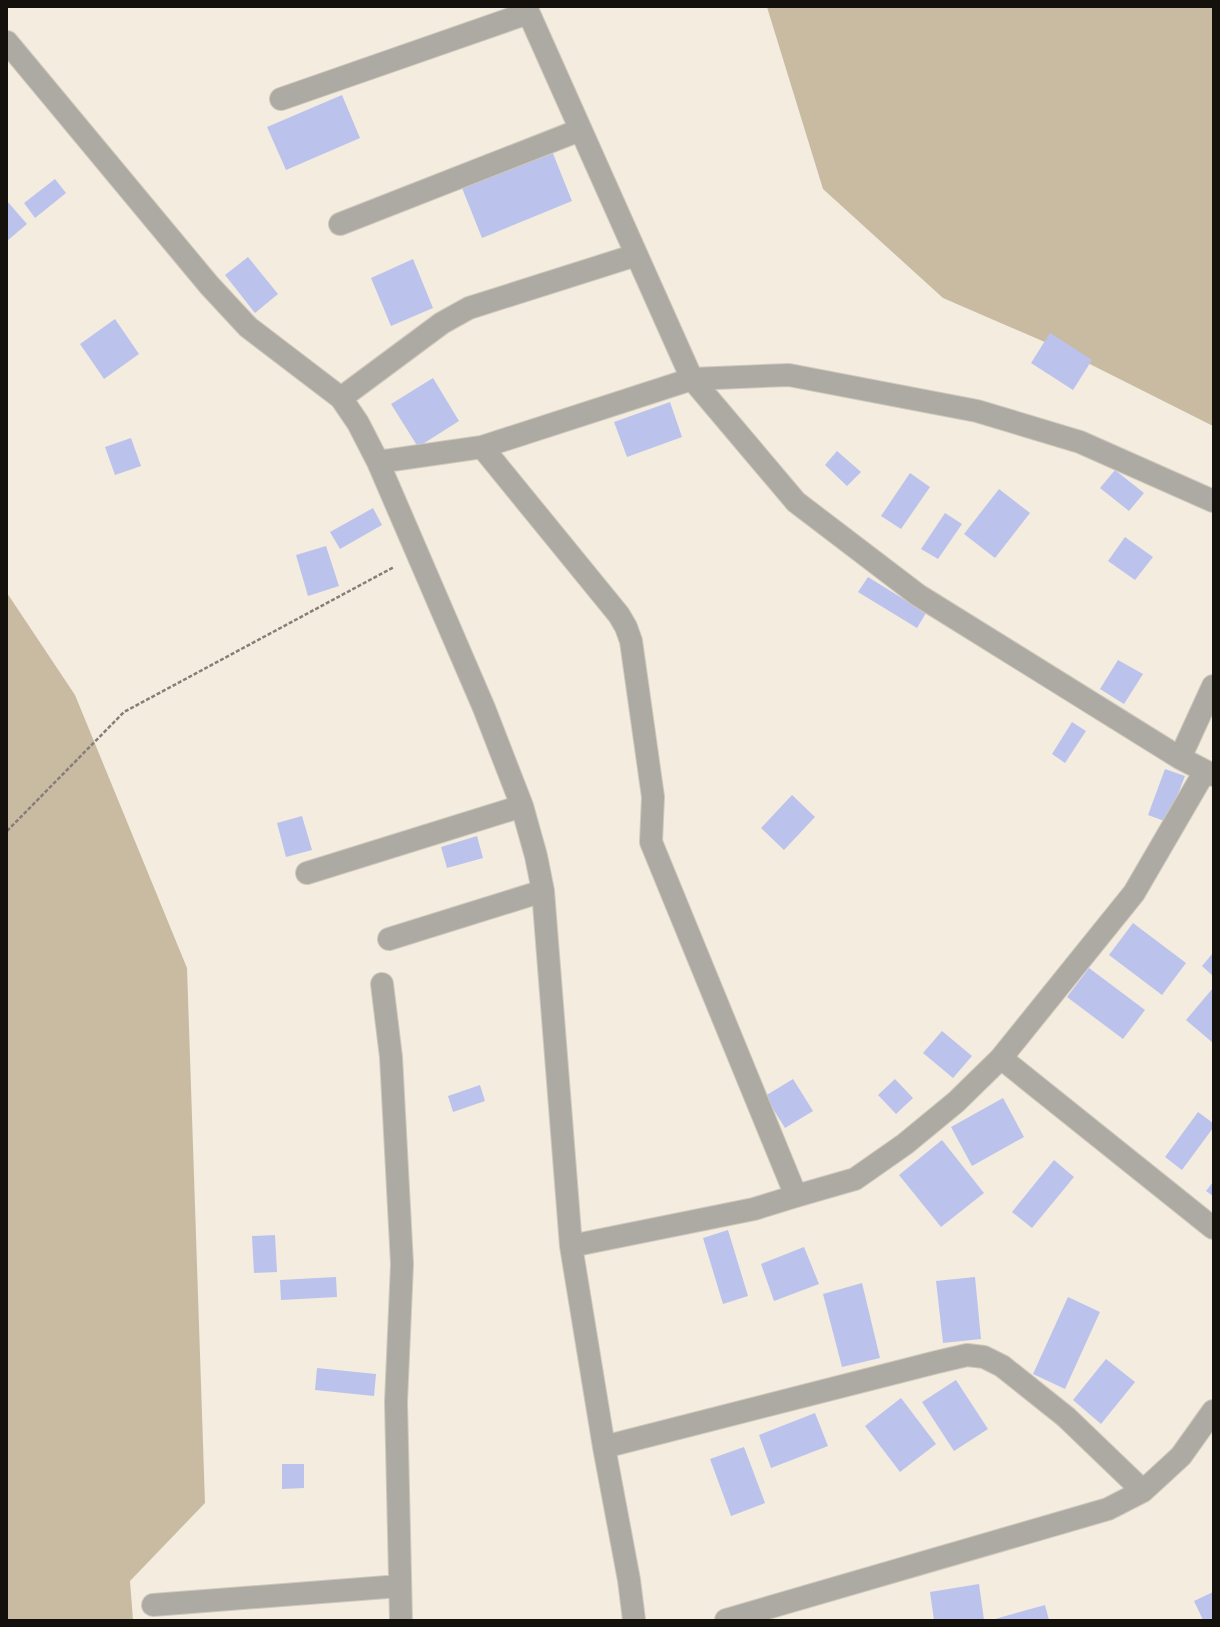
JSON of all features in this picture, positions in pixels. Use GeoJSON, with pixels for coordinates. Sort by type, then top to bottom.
{"type":"FeatureCollection","features":[{"type":"Feature","properties":{"kind":"street"},"geometry":{"type":"LineString","coordinates":[[281,99],[527,10],[692,379],[796,502],[918,595],[1180,758],[1209,773],[1134,893],[1001,1058],[956,1102],[905,1144],[855,1179],[754,1209],[570,1246]]}},
{"type":"Feature","properties":{"kind":"street"},"geometry":{"type":"LineString","coordinates":[[7,42],[209,285],[248,327],[341,398],[358,423],[378,462],[484,708],[522,806],[536,856],[543,891],[570,1246],[604,1447],[629,1580],[634,1620]]}},
{"type":"Feature","properties":{"kind":"street"},"geometry":{"type":"LineString","coordinates":[[340,224],[580,130]]}},
{"type":"Feature","properties":{"kind":"street"},"geometry":{"type":"LineString","coordinates":[[341,398],[442,323],[469,308],[636,255]]}},
{"type":"Feature","properties":{"kind":"street"},"geometry":{"type":"LineString","coordinates":[[378,462],[482,447],[692,379],[790,375],[977,411],[1080,442],[1213,501]]}},
{"type":"Feature","properties":{"kind":"street"},"geometry":{"type":"LineString","coordinates":[[482,447],[619,614],[626,626],[631,641],[653,797],[651,842],[796,1196]]}},
{"type":"Feature","properties":{"kind":"street"},"geometry":{"type":"LineString","coordinates":[[1180,758],[1213,686]]}},
{"type":"Feature","properties":{"kind":"street"},"geometry":{"type":"LineString","coordinates":[[307,873],[522,806]]}},
{"type":"Feature","properties":{"kind":"street"},"geometry":{"type":"LineString","coordinates":[[389,939],[543,891]]}},
{"type":"Feature","properties":{"kind":"street"},"geometry":{"type":"LineString","coordinates":[[382,984],[391,1057],[402,1264],[396,1402],[401,1620]]}},
{"type":"Feature","properties":{"kind":"street"},"geometry":{"type":"LineString","coordinates":[[1001,1058],[1213,1228]]}},
{"type":"Feature","properties":{"kind":"street"},"geometry":{"type":"LineString","coordinates":[[604,1447],[968,1355],[984,1357],[1002,1366],[1066,1417],[1143,1491]]}},
{"type":"Feature","properties":{"kind":"street"},"geometry":{"type":"LineString","coordinates":[[726,1620],[1108,1509],[1143,1491],[1181,1456],[1213,1412]]}},
{"type":"Feature","properties":{"kind":"street"},"geometry":{"type":"LineString","coordinates":[[153,1605],[400,1586]]}},
{"type":"Feature","properties":{"kind":"path"},"geometry":{"type":"LineString","coordinates":[[7,830],[124,712],[418,554]]}},
{"type":"Feature","properties":{"kind":"shaded area"},"geometry":{"type":"Polygon","coordinates":[[[767,7],[1213,7],[1213,426],[1054,346],[943,298],[823,189],[767,7]]]}},
{"type":"Feature","properties":{"kind":"shaded area"},"geometry":{"type":"Polygon","coordinates":[[[7,593],[75,695],[187,968],[205,1503],[130,1581],[133,1620],[7,1620],[7,593]]]}},
{"type":"Feature","properties":{"kind":"building"},"geometry":{"type":"Polygon","coordinates":[[[342,95],[360,138],[286,170],[267,127],[342,95]]]}},
{"type":"Feature","properties":{"kind":"building"},"geometry":{"type":"Polygon","coordinates":[[[552,151],[572,201],[482,238],[462,188],[552,151]]]}},
{"type":"Feature","properties":{"kind":"building"},"geometry":{"type":"Polygon","coordinates":[[[55,179],[66,193],[35,218],[24,203],[55,179]]]}},
{"type":"Feature","properties":{"kind":"building"},"geometry":{"type":"Polygon","coordinates":[[[7,201],[27,224],[7,241],[7,201]]]}},
{"type":"Feature","properties":{"kind":"building"},"geometry":{"type":"Polygon","coordinates":[[[248,257],[278,294],[255,313],[225,275],[248,257]]]}},
{"type":"Feature","properties":{"kind":"building"},"geometry":{"type":"Polygon","coordinates":[[[413,259],[433,308],[391,326],[371,278],[413,259]]]}},
{"type":"Feature","properties":{"kind":"building"},"geometry":{"type":"Polygon","coordinates":[[[115,319],[139,354],[104,379],[80,344],[115,319]]]}},
{"type":"Feature","properties":{"kind":"building"},"geometry":{"type":"Polygon","coordinates":[[[1050,333],[1092,360],[1073,390],[1031,363],[1050,333]]]}},
{"type":"Feature","properties":{"kind":"building"},"geometry":{"type":"Polygon","coordinates":[[[433,378],[459,421],[418,447],[391,404],[433,378]]]}},
{"type":"Feature","properties":{"kind":"building"},"geometry":{"type":"Polygon","coordinates":[[[670,402],[682,437],[627,457],[614,422],[670,402]]]}},
{"type":"Feature","properties":{"kind":"building"},"geometry":{"type":"Polygon","coordinates":[[[131,438],[141,466],[115,475],[105,447],[131,438]]]}},
{"type":"Feature","properties":{"kind":"building"},"geometry":{"type":"Polygon","coordinates":[[[837,451],[861,472],[847,486],[825,465],[837,451]]]}},
{"type":"Feature","properties":{"kind":"building"},"geometry":{"type":"Polygon","coordinates":[[[1115,470],[1144,493],[1129,511],[1100,488],[1115,470]]]}},
{"type":"Feature","properties":{"kind":"building"},"geometry":{"type":"Polygon","coordinates":[[[910,473],[930,487],[901,529],[881,516],[910,473]]]}},
{"type":"Feature","properties":{"kind":"building"},"geometry":{"type":"Polygon","coordinates":[[[999,489],[1030,513],[995,558],[964,534],[999,489]]]}},
{"type":"Feature","properties":{"kind":"building"},"geometry":{"type":"Polygon","coordinates":[[[373,508],[382,525],[340,549],[330,532],[373,508]]]}},
{"type":"Feature","properties":{"kind":"building"},"geometry":{"type":"Polygon","coordinates":[[[945,513],[962,524],[938,559],[921,549],[945,513]]]}},
{"type":"Feature","properties":{"kind":"building"},"geometry":{"type":"Polygon","coordinates":[[[1125,537],[1153,557],[1135,580],[1108,561],[1125,537]]]}},
{"type":"Feature","properties":{"kind":"building"},"geometry":{"type":"Polygon","coordinates":[[[326,546],[339,586],[308,596],[296,555],[326,546]]]}},
{"type":"Feature","properties":{"kind":"building"},"geometry":{"type":"Polygon","coordinates":[[[868,577],[926,613],[917,628],[858,592],[868,577]]]}},
{"type":"Feature","properties":{"kind":"building"},"geometry":{"type":"Polygon","coordinates":[[[1118,660],[1143,674],[1124,704],[1100,689],[1118,660]]]}},
{"type":"Feature","properties":{"kind":"building"},"geometry":{"type":"Polygon","coordinates":[[[1072,722],[1086,731],[1065,763],[1052,754],[1072,722]]]}},
{"type":"Feature","properties":{"kind":"building"},"geometry":{"type":"Polygon","coordinates":[[[1165,769],[1185,776],[1167,822],[1148,815],[1165,769]]]}},
{"type":"Feature","properties":{"kind":"building"},"geometry":{"type":"Polygon","coordinates":[[[792,795],[815,817],[784,850],[761,828],[792,795]]]}},
{"type":"Feature","properties":{"kind":"building"},"geometry":{"type":"Polygon","coordinates":[[[302,816],[312,850],[286,857],[277,823],[302,816]]]}},
{"type":"Feature","properties":{"kind":"building"},"geometry":{"type":"Polygon","coordinates":[[[477,836],[483,858],[447,868],[441,847],[477,836]]]}},
{"type":"Feature","properties":{"kind":"building"},"geometry":{"type":"Polygon","coordinates":[[[1133,923],[1186,963],[1162,995],[1109,955],[1133,923]]]}},
{"type":"Feature","properties":{"kind":"building"},"geometry":{"type":"Polygon","coordinates":[[[1213,953],[1213,976],[1202,966],[1213,953]]]}},
{"type":"Feature","properties":{"kind":"building"},"geometry":{"type":"Polygon","coordinates":[[[1089,968],[1145,1010],[1123,1039],[1067,997],[1089,968]]]}},
{"type":"Feature","properties":{"kind":"building"},"geometry":{"type":"Polygon","coordinates":[[[1213,988],[1213,1043],[1186,1020],[1213,988]]]}},
{"type":"Feature","properties":{"kind":"building"},"geometry":{"type":"Polygon","coordinates":[[[942,1031],[972,1056],[953,1078],[923,1053],[942,1031]]]}},
{"type":"Feature","properties":{"kind":"building"},"geometry":{"type":"Polygon","coordinates":[[[793,1079],[813,1111],[785,1128],[765,1096],[793,1079]]]}},
{"type":"Feature","properties":{"kind":"building"},"geometry":{"type":"Polygon","coordinates":[[[895,1079],[913,1098],[896,1114],[878,1095],[895,1079]]]}},
{"type":"Feature","properties":{"kind":"building"},"geometry":{"type":"Polygon","coordinates":[[[480,1085],[485,1101],[453,1112],[448,1096],[480,1085]]]}},
{"type":"Feature","properties":{"kind":"building"},"geometry":{"type":"Polygon","coordinates":[[[1003,1098],[1024,1137],[972,1166],[951,1127],[1003,1098]]]}},
{"type":"Feature","properties":{"kind":"building"},"geometry":{"type":"Polygon","coordinates":[[[1198,1112],[1213,1123],[1213,1128],[1182,1170],[1165,1157],[1198,1112]]]}},
{"type":"Feature","properties":{"kind":"building"},"geometry":{"type":"Polygon","coordinates":[[[942,1140],[984,1193],[941,1227],[899,1175],[942,1140]]]}},
{"type":"Feature","properties":{"kind":"building"},"geometry":{"type":"Polygon","coordinates":[[[1054,1160],[1074,1177],[1032,1228],[1012,1212],[1054,1160]]]}},
{"type":"Feature","properties":{"kind":"building"},"geometry":{"type":"Polygon","coordinates":[[[1213,1182],[1213,1196],[1206,1191],[1213,1182]]]}},
{"type":"Feature","properties":{"kind":"building"},"geometry":{"type":"Polygon","coordinates":[[[728,1230],[748,1296],[723,1304],[703,1238],[728,1230]]]}},
{"type":"Feature","properties":{"kind":"building"},"geometry":{"type":"Polygon","coordinates":[[[275,1235],[277,1272],[254,1273],[252,1236],[275,1235]]]}},
{"type":"Feature","properties":{"kind":"building"},"geometry":{"type":"Polygon","coordinates":[[[804,1247],[819,1284],[774,1301],[761,1264],[804,1247]]]}},
{"type":"Feature","properties":{"kind":"building"},"geometry":{"type":"Polygon","coordinates":[[[336,1277],[337,1297],[281,1300],[280,1280],[336,1277]]]}},
{"type":"Feature","properties":{"kind":"building"},"geometry":{"type":"Polygon","coordinates":[[[975,1277],[981,1339],[943,1343],[936,1281],[975,1277]]]}},
{"type":"Feature","properties":{"kind":"building"},"geometry":{"type":"Polygon","coordinates":[[[862,1283],[880,1358],[842,1367],[823,1294],[862,1283]]]}},
{"type":"Feature","properties":{"kind":"building"},"geometry":{"type":"Polygon","coordinates":[[[1068,1297],[1100,1312],[1065,1389],[1033,1374],[1068,1297]]]}},
{"type":"Feature","properties":{"kind":"building"},"geometry":{"type":"Polygon","coordinates":[[[1106,1359],[1135,1382],[1101,1424],[1073,1400],[1106,1359]]]}},
{"type":"Feature","properties":{"kind":"building"},"geometry":{"type":"Polygon","coordinates":[[[317,1368],[376,1374],[374,1396],[315,1390],[317,1368]]]}},
{"type":"Feature","properties":{"kind":"building"},"geometry":{"type":"Polygon","coordinates":[[[956,1380],[988,1429],[954,1451],[922,1402],[956,1380]]]}},
{"type":"Feature","properties":{"kind":"building"},"geometry":{"type":"Polygon","coordinates":[[[901,1398],[936,1444],[900,1472],[865,1426],[901,1398]]]}},
{"type":"Feature","properties":{"kind":"building"},"geometry":{"type":"Polygon","coordinates":[[[815,1413],[828,1446],[771,1468],[759,1435],[815,1413]]]}},
{"type":"Feature","properties":{"kind":"building"},"geometry":{"type":"Polygon","coordinates":[[[744,1447],[765,1503],[731,1516],[710,1459],[744,1447]]]}},
{"type":"Feature","properties":{"kind":"building"},"geometry":{"type":"Polygon","coordinates":[[[282,1464],[304,1464],[304,1488],[282,1489],[282,1464]]]}},
{"type":"Feature","properties":{"kind":"building"},"geometry":{"type":"Polygon","coordinates":[[[979,1584],[984,1620],[934,1620],[930,1592],[979,1584]]]}},
{"type":"Feature","properties":{"kind":"building"},"geometry":{"type":"Polygon","coordinates":[[[1213,1592],[1213,1620],[1203,1620],[1194,1601],[1213,1592]]]}},
{"type":"Feature","properties":{"kind":"building"},"geometry":{"type":"Polygon","coordinates":[[[1045,1605],[1049,1620],[995,1620],[995,1619],[1045,1605]]]}}]}
